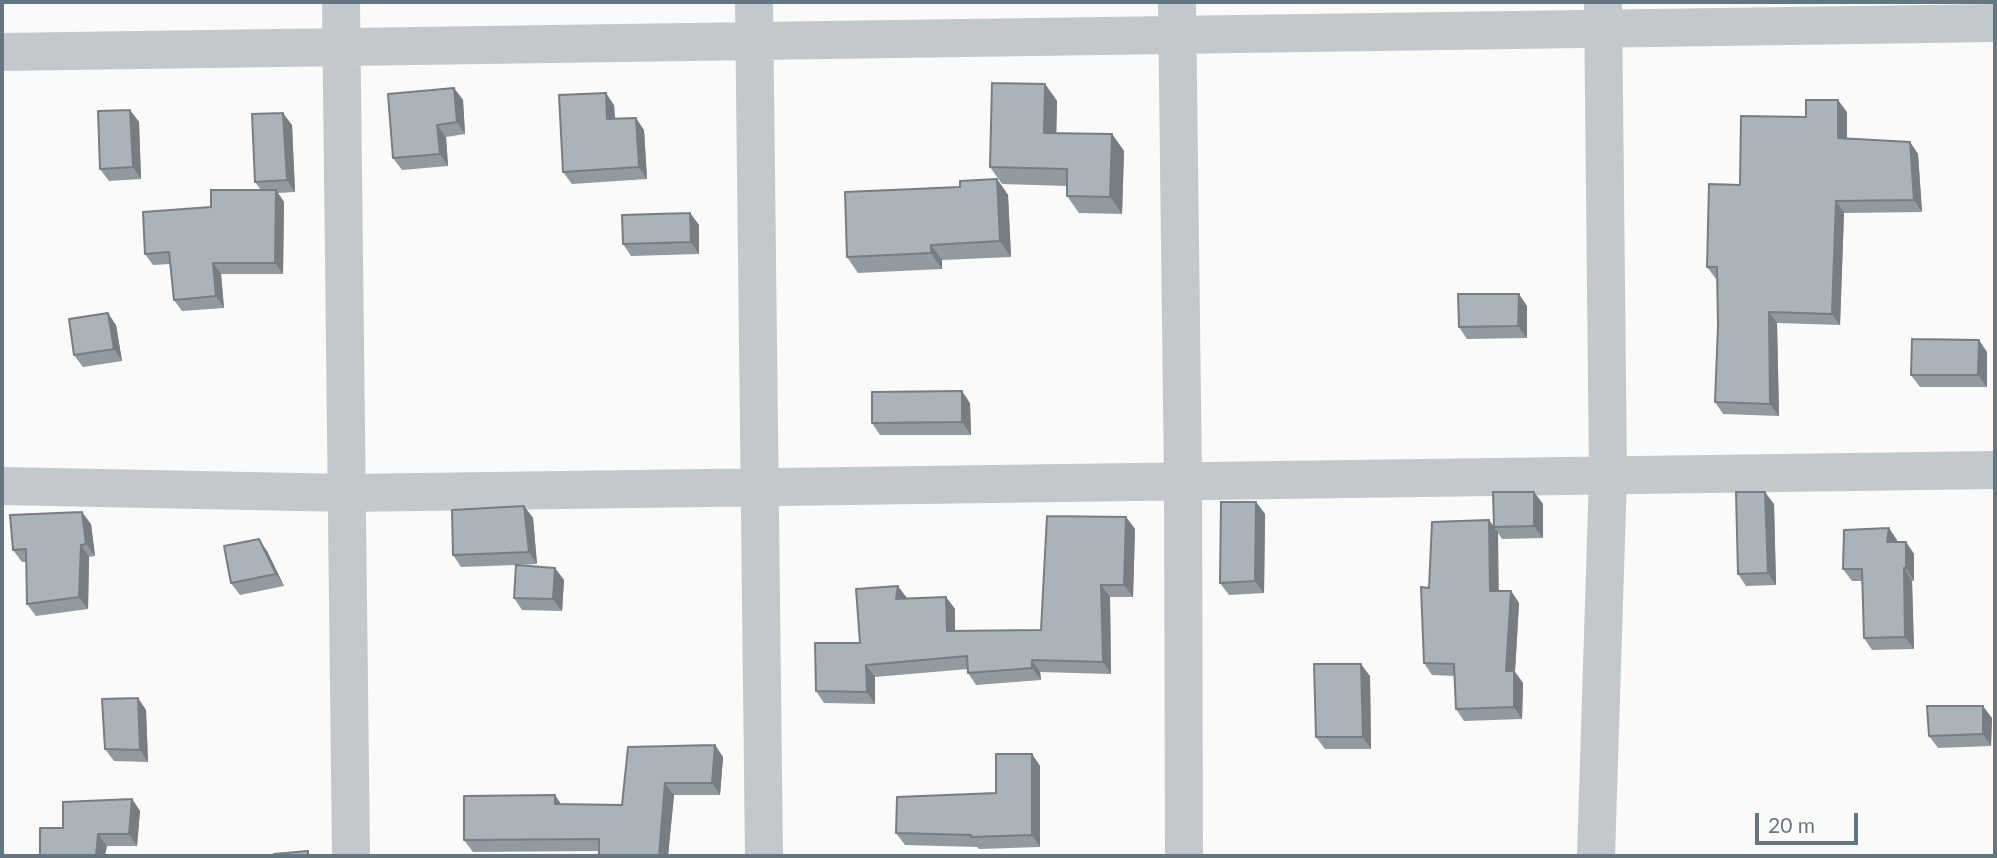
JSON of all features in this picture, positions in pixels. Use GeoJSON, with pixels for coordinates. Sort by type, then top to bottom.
{"type":"FeatureCollection","features":[{"type":"Feature","properties":{"kind":"street"},"geometry":{"type":"LineString","coordinates":[[341,2],[351,856]]}},
{"type":"Feature","properties":{"kind":"street"},"geometry":{"type":"LineString","coordinates":[[754,2],[764,856]]}},
{"type":"Feature","properties":{"kind":"street"},"geometry":{"type":"LineString","coordinates":[[2,52],[754,41],[1177,18],[1603,15],[1995,23]]}},
{"type":"Feature","properties":{"kind":"street"},"geometry":{"type":"LineString","coordinates":[[1596,856],[1608,476],[1603,15]]}},
{"type":"Feature","properties":{"kind":"street"},"geometry":{"type":"LineString","coordinates":[[1177,18],[1183,482],[1184,856]]}},
{"type":"Feature","properties":{"kind":"street"},"geometry":{"type":"LineString","coordinates":[[2,486],[346,494],[1995,470]]}},
{"type":"Feature","properties":{"kind":"building"},"geometry":{"type":"Polygon","coordinates":[[[992,83],[1045,84],[1044,133],[1112,134],[1110,197],[1067,196],[1067,169],[990,167],[992,83]]]}},
{"type":"Feature","properties":{"kind":"building"},"geometry":{"type":"Polygon","coordinates":[[[454,88],[457,122],[437,125],[440,154],[393,158],[388,94],[454,88]]]}},
{"type":"Feature","properties":{"kind":"building"},"geometry":{"type":"Polygon","coordinates":[[[606,93],[607,119],[636,118],[639,167],[563,172],[559,95],[606,93]]]}},
{"type":"Feature","properties":{"kind":"building"},"geometry":{"type":"Polygon","coordinates":[[[1806,100],[1838,100],[1838,138],[1910,142],[1914,200],[1836,201],[1832,314],[1769,312],[1770,404],[1715,402],[1717,267],[1707,267],[1709,184],[1740,185],[1741,116],[1806,117],[1806,100]]]}},
{"type":"Feature","properties":{"kind":"building"},"geometry":{"type":"Polygon","coordinates":[[[130,110],[133,167],[100,169],[98,111],[130,110]]]}},
{"type":"Feature","properties":{"kind":"building"},"geometry":{"type":"Polygon","coordinates":[[[283,113],[287,180],[255,182],[252,114],[283,113]]]}},
{"type":"Feature","properties":{"kind":"building"},"geometry":{"type":"Polygon","coordinates":[[[997,179],[1000,241],[931,245],[931,253],[847,257],[845,192],[960,187],[960,181],[997,179]]]}},
{"type":"Feature","properties":{"kind":"building"},"geometry":{"type":"Polygon","coordinates":[[[211,190],[276,190],[275,263],[213,263],[216,296],[174,300],[169,252],[145,254],[143,212],[211,207],[211,190]]]}},
{"type":"Feature","properties":{"kind":"building"},"geometry":{"type":"Polygon","coordinates":[[[690,213],[691,242],[623,244],[622,215],[690,213]]]}},
{"type":"Feature","properties":{"kind":"building"},"geometry":{"type":"Polygon","coordinates":[[[1458,294],[1519,294],[1518,326],[1459,327],[1458,294]]]}},
{"type":"Feature","properties":{"kind":"building"},"geometry":{"type":"Polygon","coordinates":[[[108,313],[114,349],[74,355],[69,319],[108,313]]]}},
{"type":"Feature","properties":{"kind":"building"},"geometry":{"type":"Polygon","coordinates":[[[1912,339],[1979,340],[1978,375],[1911,375],[1912,339]]]}},
{"type":"Feature","properties":{"kind":"building"},"geometry":{"type":"Polygon","coordinates":[[[962,391],[962,422],[872,423],[872,392],[962,391]]]}},
{"type":"Feature","properties":{"kind":"building"},"geometry":{"type":"Polygon","coordinates":[[[1493,492],[1534,492],[1534,526],[1494,527],[1493,492]]]}},
{"type":"Feature","properties":{"kind":"building"},"geometry":{"type":"Polygon","coordinates":[[[1736,492],[1765,492],[1768,573],[1738,574],[1736,492]]]}},
{"type":"Feature","properties":{"kind":"building"},"geometry":{"type":"Polygon","coordinates":[[[1221,502],[1256,502],[1255,581],[1220,583],[1221,502]]]}},
{"type":"Feature","properties":{"kind":"building"},"geometry":{"type":"Polygon","coordinates":[[[524,506],[529,552],[453,555],[452,510],[524,506]]]}},
{"type":"Feature","properties":{"kind":"building"},"geometry":{"type":"Polygon","coordinates":[[[82,512],[86,544],[81,545],[79,597],[27,604],[26,549],[13,550],[10,515],[82,512]]]}},
{"type":"Feature","properties":{"kind":"building"},"geometry":{"type":"Polygon","coordinates":[[[1047,516],[1126,517],[1124,585],[1101,585],[1103,662],[1032,660],[1032,668],[968,673],[967,656],[866,665],[867,692],[816,691],[815,643],[860,643],[856,589],[898,586],[896,599],[946,597],[947,631],[1041,630],[1047,516]]]}},
{"type":"Feature","properties":{"kind":"building"},"geometry":{"type":"Polygon","coordinates":[[[1489,520],[1490,591],[1511,591],[1506,671],[1514,671],[1514,707],[1456,709],[1454,664],[1424,663],[1421,587],[1429,588],[1432,522],[1489,520]]]}},
{"type":"Feature","properties":{"kind":"building"},"geometry":{"type":"Polygon","coordinates":[[[1889,528],[1887,542],[1906,542],[1905,637],[1864,638],[1862,569],[1843,569],[1844,530],[1889,528]]]}},
{"type":"Feature","properties":{"kind":"building"},"geometry":{"type":"Polygon","coordinates":[[[259,539],[276,574],[231,583],[224,546],[259,539]]]}},
{"type":"Feature","properties":{"kind":"building"},"geometry":{"type":"Polygon","coordinates":[[[516,565],[555,568],[553,599],[514,598],[516,565]]]}},
{"type":"Feature","properties":{"kind":"building"},"geometry":{"type":"Polygon","coordinates":[[[1314,664],[1361,664],[1363,737],[1316,737],[1314,664]]]}},
{"type":"Feature","properties":{"kind":"building"},"geometry":{"type":"Polygon","coordinates":[[[138,698],[140,750],[105,749],[102,699],[138,698]]]}},
{"type":"Feature","properties":{"kind":"building"},"geometry":{"type":"Polygon","coordinates":[[[1927,706],[1983,706],[1983,734],[1929,736],[1927,706]]]}},
{"type":"Feature","properties":{"kind":"building"},"geometry":{"type":"Polygon","coordinates":[[[715,745],[712,783],[665,783],[659,856],[599,856],[599,839],[464,840],[464,796],[555,795],[555,804],[622,805],[628,747],[715,745]]]}},
{"type":"Feature","properties":{"kind":"building"},"geometry":{"type":"Polygon","coordinates":[[[996,754],[1032,754],[1032,835],[971,837],[896,833],[897,797],[996,793],[996,754]]]}},
{"type":"Feature","properties":{"kind":"building"},"geometry":{"type":"Polygon","coordinates":[[[132,799],[129,834],[98,834],[96,856],[40,856],[40,828],[63,828],[63,802],[132,799]]]}},
{"type":"Feature","properties":{"kind":"building"},"geometry":{"type":"Polygon","coordinates":[[[308,851],[308,856],[274,856],[274,854],[308,851]]]}}]}
